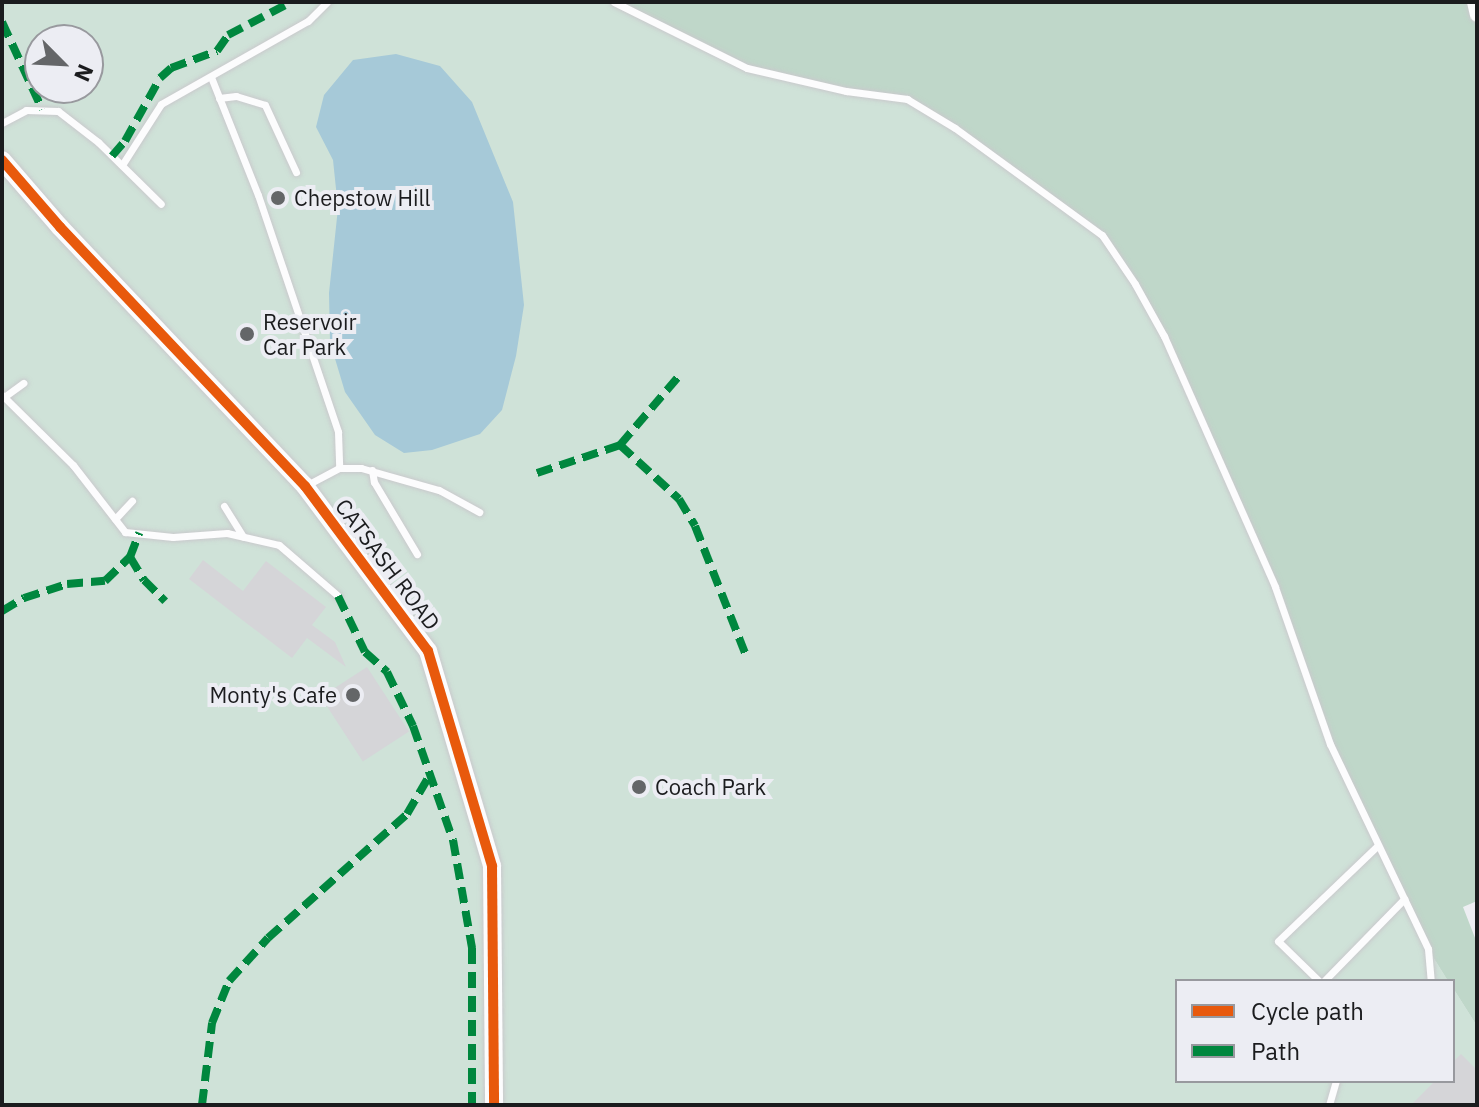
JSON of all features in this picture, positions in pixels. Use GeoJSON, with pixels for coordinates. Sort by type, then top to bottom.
{"type":"FeatureCollection","features":[{"type":"Feature","properties":{"kind":"street"},"geometry":{"type":"LineString","coordinates":[[1474,2],[1477,15]]}},
{"type":"Feature","properties":{"kind":"street","name":"CATSASH ROAD"},"geometry":{"type":"LineString","coordinates":[[2,160],[60,227],[305,486],[428,651],[492,866],[494,1105]]}},
{"type":"Feature","properties":{"kind":"lane"},"geometry":{"type":"LineString","coordinates":[[122,165],[161,104],[308,21],[327,2]]}},
{"type":"Feature","properties":{"kind":"lane"},"geometry":{"type":"LineString","coordinates":[[614,2],[747,68],[846,91],[907,99],[955,128],[1102,235],[1164,336],[1275,587],[1330,744],[1428,949],[1431,979]]}},
{"type":"Feature","properties":{"kind":"lane"},"geometry":{"type":"LineString","coordinates":[[211,77],[258,195],[338,432],[339,468]]}},
{"type":"Feature","properties":{"kind":"lane"},"geometry":{"type":"LineString","coordinates":[[219,98],[236,96],[265,105],[296,172]]}},
{"type":"Feature","properties":{"kind":"lane"},"geometry":{"type":"LineString","coordinates":[[2,123],[26,110],[58,111],[72,119],[161,204]]}},
{"type":"Feature","properties":{"kind":"lane"},"geometry":{"type":"LineString","coordinates":[[23,383],[3,396],[73,465],[125,532],[173,537],[227,533],[279,545],[338,596]]}},
{"type":"Feature","properties":{"kind":"lane"},"geometry":{"type":"LineString","coordinates":[[305,486],[339,468],[372,470],[439,490],[479,512]]}},
{"type":"Feature","properties":{"kind":"lane"},"geometry":{"type":"LineString","coordinates":[[372,470],[374,482],[417,554]]}},
{"type":"Feature","properties":{"kind":"lane"},"geometry":{"type":"LineString","coordinates":[[115,519],[132,501]]}},
{"type":"Feature","properties":{"kind":"lane"},"geometry":{"type":"LineString","coordinates":[[224,506],[243,537]]}},
{"type":"Feature","properties":{"kind":"lane"},"geometry":{"type":"LineString","coordinates":[[1319,979],[1278,941],[1377,846]]}},
{"type":"Feature","properties":{"kind":"lane"},"geometry":{"type":"LineString","coordinates":[[1323,979],[1404,899]]}},
{"type":"Feature","properties":{"kind":"lane"},"geometry":{"type":"LineString","coordinates":[[1329,1105],[1335,1083]]}},
{"type":"Feature","properties":{"kind":"green space"},"geometry":{"type":"Polygon","coordinates":[[[2,2],[614,2],[907,99],[955,128],[1102,235],[1164,336],[1428,949],[1447,979],[1175,979],[1175,1083],[1455,1083],[1455,991],[1477,1026],[1477,1105],[2,1105],[2,2]]]}},
{"type":"Feature","properties":{"kind":"green space"},"geometry":{"type":"Polygon","coordinates":[[[614,2],[1474,2],[1477,15],[1477,901],[1463,907],[1477,943],[1477,1026],[1455,991],[1455,979],[1447,979],[1428,949],[1330,744],[1275,587],[1164,337],[1102,235],[955,128],[908,99],[747,68],[614,2]]]}},
{"type":"Feature","properties":{"kind":"water"},"geometry":{"type":"Polygon","coordinates":[[[396,54],[440,66],[472,102],[513,202],[524,305],[516,356],[502,410],[480,434],[432,450],[404,453],[375,435],[345,392],[330,342],[329,293],[338,208],[333,160],[316,127],[324,95],[353,60],[396,54]]]}},
{"type":"Feature","properties":{"kind":"building"},"geometry":{"type":"Polygon","coordinates":[[[203,560],[243,591],[266,561],[326,607],[312,625],[335,642],[346,667],[307,638],[292,658],[189,579],[203,560]]]}},
{"type":"Feature","properties":{"kind":"building"},"geometry":{"type":"Polygon","coordinates":[[[367,667],[409,732],[363,762],[321,697],[367,667]]]}},
{"type":"Feature","properties":{"kind":"building"},"geometry":{"type":"Polygon","coordinates":[[[1461,1054],[1477,1070],[1477,1105],[1411,1105],[1433,1083],[1455,1083],[1455,1060],[1461,1054]]]}},
{"type":"Feature","properties":{"kind":"marked path"},"geometry":{"type":"LineString","coordinates":[[112,156],[125,141],[160,78],[171,68],[217,51],[228,35],[291,2]]}},
{"type":"Feature","properties":{"kind":"marked path"},"geometry":{"type":"LineString","coordinates":[[2,22],[42,109]]}},
{"type":"Feature","properties":{"kind":"marked path"},"geometry":{"type":"LineString","coordinates":[[537,473],[620,445],[678,377]]}},
{"type":"Feature","properties":{"kind":"marked path"},"geometry":{"type":"LineString","coordinates":[[620,445],[679,499],[695,526],[747,658]]}},
{"type":"Feature","properties":{"kind":"marked path"},"geometry":{"type":"LineString","coordinates":[[2,611],[24,598],[67,584],[105,581],[130,557],[139,533]]}},
{"type":"Feature","properties":{"kind":"marked path"},"geometry":{"type":"LineString","coordinates":[[130,557],[144,580],[165,601]]}},
{"type":"Feature","properties":{"kind":"marked path"},"geometry":{"type":"LineString","coordinates":[[338,596],[365,652],[387,672],[413,726],[453,840],[472,948],[472,1105]]}},
{"type":"Feature","properties":{"kind":"marked path"},"geometry":{"type":"LineString","coordinates":[[202,1105],[212,1023],[229,981],[268,938],[407,814],[431,773]]}},
{"type":"Feature","properties":{"kind":"cycle path"},"geometry":{"type":"LineString","coordinates":[[2,160],[60,227],[305,486],[428,651],[492,866],[494,1105]]}},
{"type":"Feature","properties":{"kind":"place","name":"Chepstow Hill"},"geometry":{"type":"Point","coordinates":[278,198]}},
{"type":"Feature","properties":{"kind":"place","name":"Reservoir Car Park"},"geometry":{"type":"Point","coordinates":[247,334]}},
{"type":"Feature","properties":{"kind":"place","name":"Monty's Cafe"},"geometry":{"type":"Point","coordinates":[353,695]}},
{"type":"Feature","properties":{"kind":"place","name":"Coach Park"},"geometry":{"type":"Point","coordinates":[639,787]}}]}
